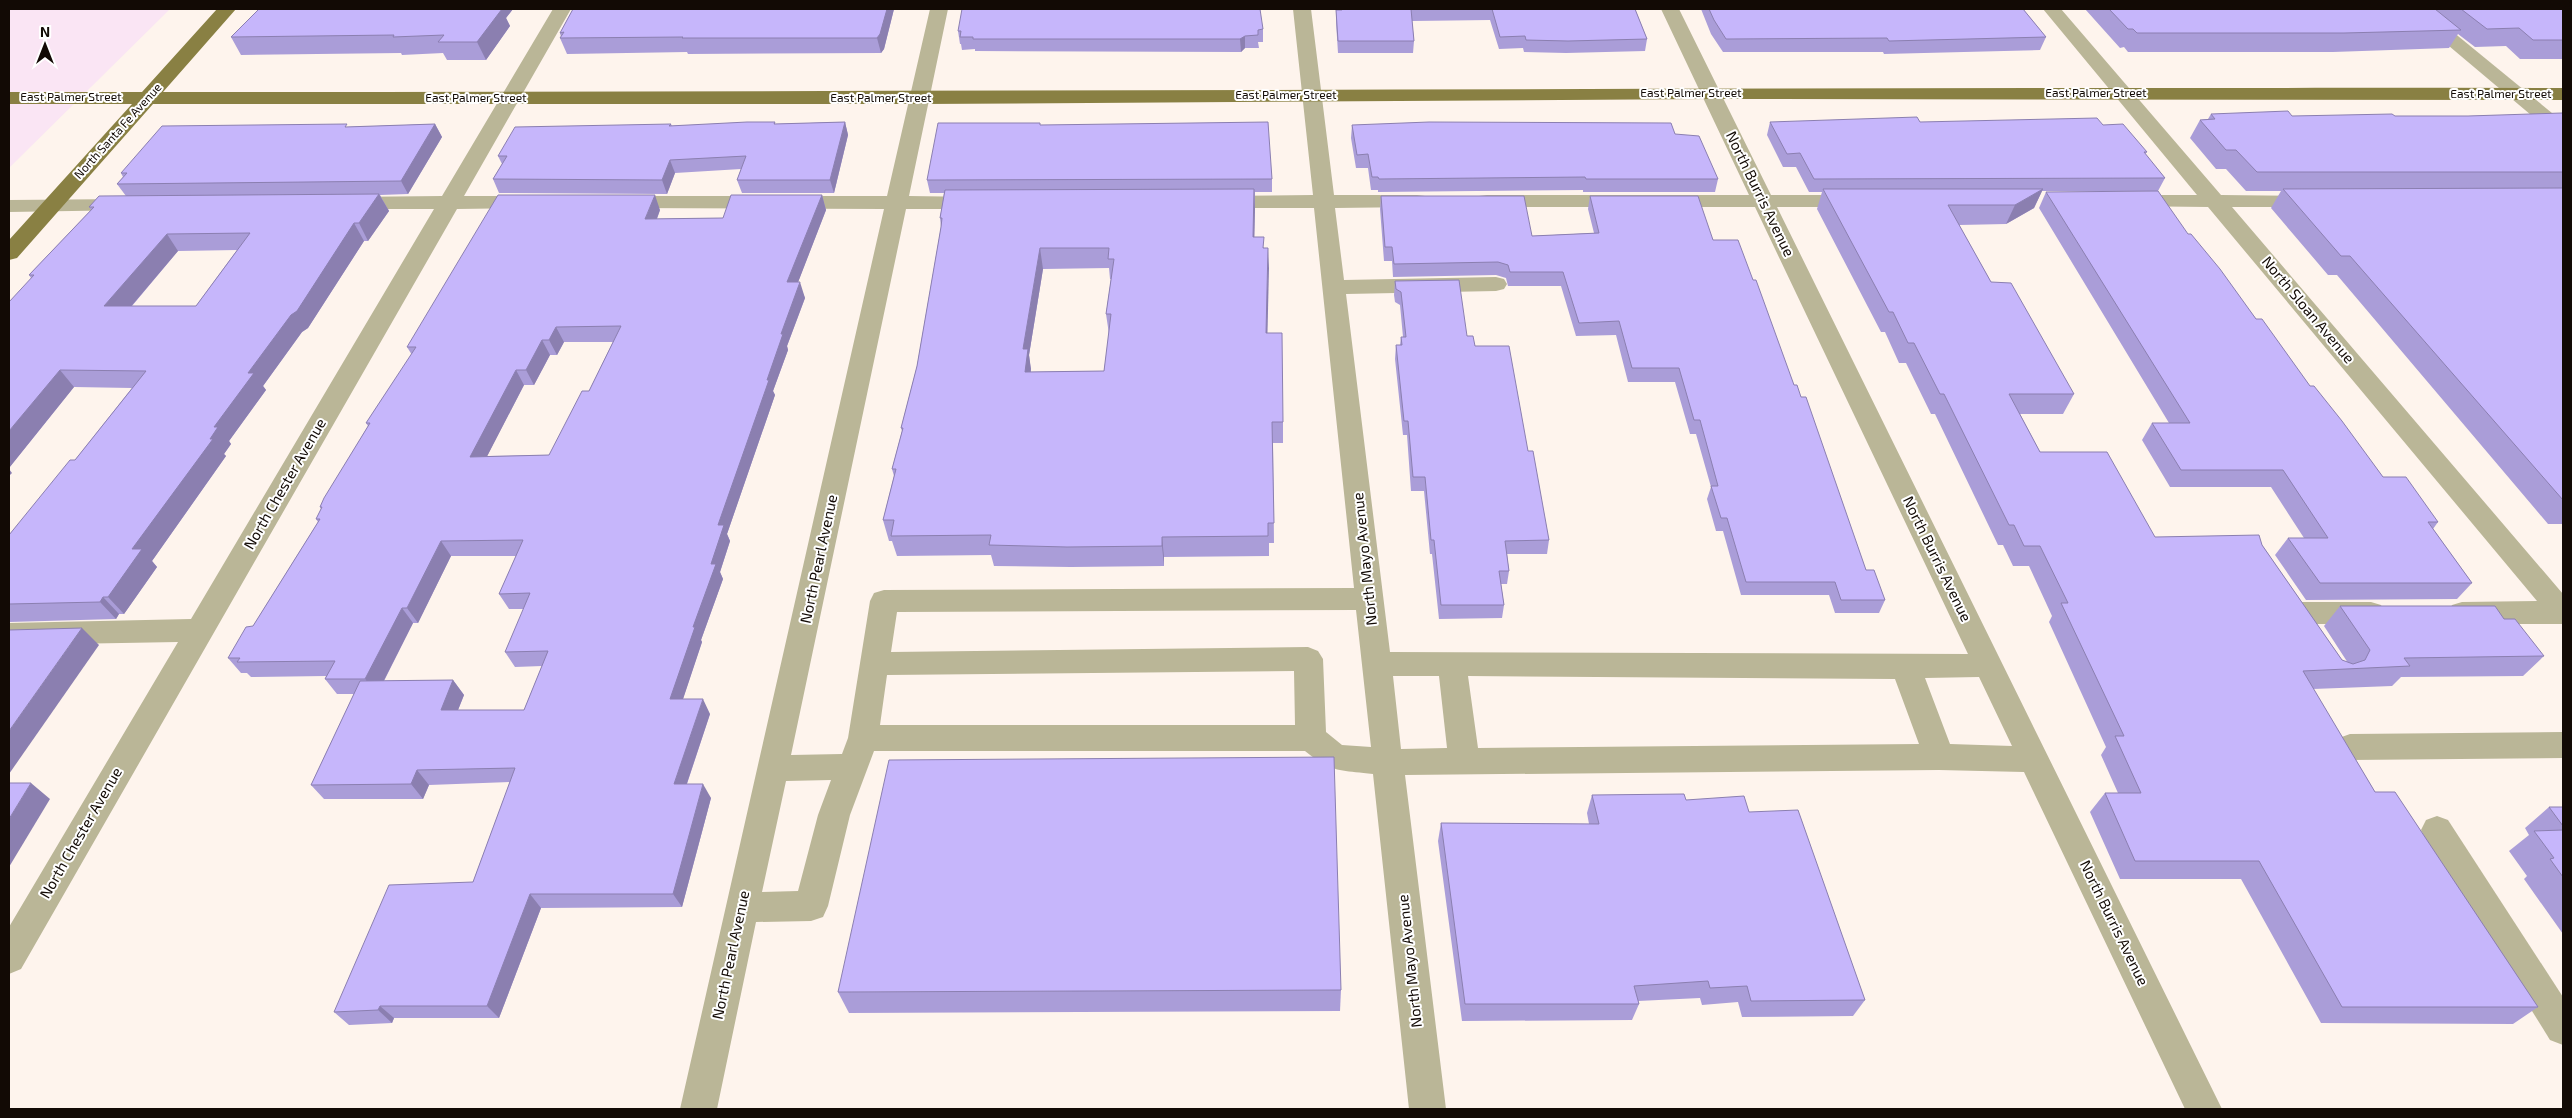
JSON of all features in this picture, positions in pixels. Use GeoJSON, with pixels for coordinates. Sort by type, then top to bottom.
{"type":"FeatureCollection","features":[{"type":"Feature","properties":{"kind":"main road","name":"North Santa Fe Avenue"},"geometry":{"type":"LineString","coordinates":[[9,253],[227,9]]}},
{"type":"Feature","properties":{"kind":"main road","name":"East Palmer Street"},"geometry":{"type":"LineString","coordinates":[[9,98],[920,98],[1711,93],[2563,94]]}},
{"type":"Feature","properties":{"kind":"street","name":"North Chester Avenue"},"geometry":{"type":"LineString","coordinates":[[9,958],[562,9]]}},
{"type":"Feature","properties":{"kind":"street","name":"North Pearl Avenue"},"geometry":{"type":"LineString","coordinates":[[698,1109],[939,9]]}},
{"type":"Feature","properties":{"kind":"street","name":"North Mayo Avenue"},"geometry":{"type":"LineString","coordinates":[[1302,9],[1427,1109]]}},
{"type":"Feature","properties":{"kind":"street","name":"North Burris Avenue"},"geometry":{"type":"LineString","coordinates":[[1670,9],[2204,1109]]}},
{"type":"Feature","properties":{"kind":"street","name":"North Sloan Avenue"},"geometry":{"type":"LineString","coordinates":[[2052,9],[2217,201],[2563,613]]}},
{"type":"Feature","properties":{"kind":"street"},"geometry":{"type":"LineString","coordinates":[[2414,9],[2563,132]]}},
{"type":"Feature","properties":{"kind":"street"},"geometry":{"type":"LineString","coordinates":[[1196,202],[1435,201]]}},
{"type":"Feature","properties":{"kind":"street"},"geometry":{"type":"LineString","coordinates":[[1465,201],[1882,201]]}},
{"type":"Feature","properties":{"kind":"street"},"geometry":{"type":"LineString","coordinates":[[2108,201],[2336,201]]}},
{"type":"Feature","properties":{"kind":"street"},"geometry":{"type":"LineString","coordinates":[[330,203],[549,202]]}},
{"type":"Feature","properties":{"kind":"street"},"geometry":{"type":"LineString","coordinates":[[599,202],[996,202]]}},
{"type":"Feature","properties":{"kind":"street"},"geometry":{"type":"LineString","coordinates":[[9,206],[151,205]]}},
{"type":"Feature","properties":{"kind":"street"},"geometry":{"type":"LineString","coordinates":[[1335,287],[1496,284]]}},
{"type":"Feature","properties":{"kind":"street"},"geometry":{"type":"LineString","coordinates":[[2282,589],[2315,637]]}},
{"type":"Feature","properties":{"kind":"street"},"geometry":{"type":"LineString","coordinates":[[742,907],[811,906],[834,815],[857,753],[875,664],[884,601],[1370,599]]}},
{"type":"Feature","properties":{"kind":"street"},"geometry":{"type":"LineString","coordinates":[[2299,613],[2396,613]]}},
{"type":"Feature","properties":{"kind":"street"},"geometry":{"type":"LineString","coordinates":[[2436,613],[2563,613]]}},
{"type":"Feature","properties":{"kind":"street"},"geometry":{"type":"LineString","coordinates":[[9,634],[200,630]]}},
{"type":"Feature","properties":{"kind":"street"},"geometry":{"type":"LineString","coordinates":[[875,664],[1308,659],[1311,738]]}},
{"type":"Feature","properties":{"kind":"street"},"geometry":{"type":"LineString","coordinates":[[1377,664],[1906,667],[1988,665]]}},
{"type":"Feature","properties":{"kind":"street"},"geometry":{"type":"LineString","coordinates":[[1452,664],[1464,761]]}},
{"type":"Feature","properties":{"kind":"street"},"geometry":{"type":"LineString","coordinates":[[1906,667],[1939,757]]}},
{"type":"Feature","properties":{"kind":"street"},"geometry":{"type":"LineString","coordinates":[[772,768],[857,753],[1311,738],[1335,757],[1388,762],[1939,757],[2034,759]]}},
{"type":"Feature","properties":{"kind":"street"},"geometry":{"type":"LineString","coordinates":[[2350,746],[2563,745]]}},
{"type":"Feature","properties":{"kind":"street"},"geometry":{"type":"LineString","coordinates":[[2437,830],[2563,1028]]}},
{"type":"Feature","properties":{"kind":"shaded area"},"geometry":{"type":"Polygon","coordinates":[[[9,9],[170,9],[9,168],[9,9]]]}},
{"type":"Feature","properties":{"kind":"building"},"geometry":{"type":"Polygon","coordinates":[[[259,9],[502,9],[477,42],[438,42],[444,35],[393,37],[394,35],[231,37],[259,9]]]}},
{"type":"Feature","properties":{"kind":"building"},"geometry":{"type":"Polygon","coordinates":[[[573,9],[887,9],[880,34],[877,38],[560,38],[564,32],[560,33],[573,9]]]}},
{"type":"Feature","properties":{"kind":"building"},"geometry":{"type":"Polygon","coordinates":[[[962,9],[1260,9],[1263,29],[1258,30],[1258,35],[1245,36],[1240,39],[973,39],[973,37],[960,37],[961,31],[958,31],[962,9]]]}},
{"type":"Feature","properties":{"kind":"building"},"geometry":{"type":"Polygon","coordinates":[[[1411,9],[1414,41],[1338,41],[1336,10],[1411,9]]]}},
{"type":"Feature","properties":{"kind":"building"},"geometry":{"type":"Polygon","coordinates":[[[1492,9],[1635,9],[1647,39],[1568,41],[1526,40],[1525,36],[1500,37],[1492,9]]]}},
{"type":"Feature","properties":{"kind":"building"},"geometry":{"type":"Polygon","coordinates":[[[1709,9],[2023,9],[2046,37],[1889,41],[1887,38],[1726,39],[1709,9]]]}},
{"type":"Feature","properties":{"kind":"building"},"geometry":{"type":"Polygon","coordinates":[[[2109,9],[2435,9],[2461,30],[2344,33],[2137,33],[2133,29],[2128,29],[2109,9]]]}},
{"type":"Feature","properties":{"kind":"building"},"geometry":{"type":"Polygon","coordinates":[[[2461,9],[2563,9],[2563,40],[2533,40],[2519,28],[2487,29],[2461,9]]]}},
{"type":"Feature","properties":{"kind":"building"},"geometry":{"type":"Polygon","coordinates":[[[2288,111],[2292,116],[2392,114],[2395,116],[2468,116],[2562,113],[2563,172],[2257,172],[2236,150],[2226,150],[2200,120],[2215,119],[2211,114],[2288,111]]]}},
{"type":"Feature","properties":{"kind":"building"},"geometry":{"type":"Polygon","coordinates":[[[1917,117],[1920,122],[2097,118],[2103,125],[2123,124],[2147,152],[2144,152],[2165,178],[1814,179],[1800,153],[1787,154],[1770,122],[1917,117]]]}},
{"type":"Feature","properties":{"kind":"building"},"geometry":{"type":"Polygon","coordinates":[[[775,122],[774,124],[845,122],[830,180],[737,180],[746,156],[670,160],[662,180],[493,179],[507,156],[498,156],[515,127],[671,124],[669,126],[775,122]]]}},
{"type":"Feature","properties":{"kind":"building"},"geometry":{"type":"Polygon","coordinates":[[[1268,122],[1272,179],[927,180],[938,123],[1040,123],[1040,125],[1268,122]]]}},
{"type":"Feature","properties":{"kind":"building"},"geometry":{"type":"Polygon","coordinates":[[[1429,122],[1671,123],[1675,134],[1699,136],[1718,179],[1586,179],[1585,177],[1379,179],[1378,177],[1372,177],[1368,154],[1357,155],[1352,125],[1429,122]]]}},
{"type":"Feature","properties":{"kind":"building"},"geometry":{"type":"Polygon","coordinates":[[[347,124],[345,127],[435,124],[401,181],[117,184],[127,173],[121,173],[162,126],[347,124]]]}},
{"type":"Feature","properties":{"kind":"building"},"geometry":{"type":"Polygon","coordinates":[[[2563,188],[2563,500],[2350,256],[2341,256],[2283,189],[2563,188]]]}},
{"type":"Feature","properties":{"kind":"building"},"geometry":{"type":"Polygon","coordinates":[[[1254,189],[1253,237],[1264,237],[1263,248],[1268,248],[1266,333],[1282,333],[1283,422],[1272,422],[1274,523],[1268,523],[1268,536],[1162,537],[1162,546],[1067,547],[989,545],[991,535],[891,536],[894,520],[883,520],[896,469],[892,469],[903,428],[901,428],[917,366],[941,227],[942,218],[940,218],[945,190],[1254,189]],[[1040,248],[1023,349],[1028,349],[1025,372],[1104,371],[1111,314],[1106,314],[1114,259],[1108,259],[1109,248],[1040,248]]]}},
{"type":"Feature","properties":{"kind":"building"},"geometry":{"type":"Polygon","coordinates":[[[1823,189],[2043,189],[2015,205],[1948,205],[1991,282],[2011,283],[2074,394],[2009,394],[2040,452],[2107,452],[2155,537],[2259,535],[2262,545],[2342,660],[2353,664],[2365,660],[2370,650],[2340,606],[2495,606],[2504,619],[2515,619],[2544,656],[2404,658],[2410,666],[2303,671],[2375,792],[2395,792],[2538,1007],[2342,1007],[2259,861],[2135,861],[2105,793],[2141,793],[2115,736],[2124,736],[2061,603],[2068,603],[2040,546],[2024,546],[2014,525],[2009,525],[1944,394],[1940,394],[1914,343],[1908,343],[1893,312],[1889,312],[1823,189]]]}},
{"type":"Feature","properties":{"kind":"building"},"geometry":{"type":"Polygon","coordinates":[[[2158,191],[2188,234],[2191,234],[2220,269],[2256,319],[2262,319],[2310,386],[2314,386],[2383,477],[2406,477],[2438,522],[2428,522],[2472,583],[2320,583],[2288,538],[2328,538],[2283,470],[2181,470],[2152,423],[2190,423],[2046,192],[2158,191]]]}},
{"type":"Feature","properties":{"kind":"building"},"geometry":{"type":"Polygon","coordinates":[[[379,194],[359,223],[354,223],[297,311],[291,315],[248,373],[254,373],[214,427],[218,427],[210,439],[213,439],[132,549],[142,549],[108,597],[103,597],[100,602],[9,604],[9,535],[70,460],[75,460],[146,371],[60,370],[9,431],[9,302],[34,275],[29,275],[94,207],[89,207],[99,196],[379,194]],[[250,233],[167,234],[104,306],[196,306],[250,233]]]}},
{"type":"Feature","properties":{"kind":"building"},"geometry":{"type":"Polygon","coordinates":[[[498,195],[655,195],[645,219],[723,218],[731,195],[822,195],[787,282],[800,282],[781,334],[783,334],[767,380],[769,380],[718,525],[724,525],[711,564],[716,564],[670,699],[703,699],[674,784],[703,784],[673,894],[530,894],[487,1006],[380,1006],[378,1010],[334,1012],[389,885],[473,882],[515,768],[417,770],[411,784],[311,785],[360,681],[453,680],[441,710],[524,710],[548,651],[505,652],[530,593],[499,594],[523,540],[441,541],[407,608],[402,608],[365,679],[325,679],[335,661],[237,662],[240,658],[228,658],[246,627],[253,626],[320,519],[316,519],[324,498],[370,423],[366,423],[416,347],[407,347],[498,195]],[[621,326],[556,327],[549,340],[542,340],[526,370],[516,370],[470,457],[549,455],[582,391],[589,391],[621,326]]]}},
{"type":"Feature","properties":{"kind":"building"},"geometry":{"type":"Polygon","coordinates":[[[1381,196],[1524,196],[1532,236],[1599,233],[1590,196],[1698,196],[1713,240],[1738,240],[1753,280],[1756,280],[1794,385],[1797,385],[1801,397],[1806,397],[1866,570],[1874,570],[1885,600],[1841,600],[1835,582],[1746,582],[1727,518],[1721,518],[1711,486],[1718,486],[1700,420],[1694,420],[1679,368],[1632,368],[1619,321],[1579,323],[1563,272],[1510,272],[1508,265],[1498,262],[1394,264],[1392,247],[1385,247],[1381,196]]]}},
{"type":"Feature","properties":{"kind":"building"},"geometry":{"type":"Polygon","coordinates":[[[1459,280],[1467,336],[1473,336],[1475,346],[1509,346],[1528,451],[1533,451],[1549,540],[1505,541],[1509,571],[1499,571],[1504,605],[1441,605],[1434,540],[1431,540],[1425,477],[1413,477],[1408,421],[1404,421],[1396,345],[1402,345],[1401,337],[1406,337],[1401,292],[1396,289],[1395,281],[1459,280]]]}},
{"type":"Feature","properties":{"kind":"building"},"geometry":{"type":"Polygon","coordinates":[[[82,628],[9,731],[9,630],[82,628]]]}},
{"type":"Feature","properties":{"kind":"building"},"geometry":{"type":"Polygon","coordinates":[[[1334,757],[1341,990],[838,992],[889,760],[1334,757]]]}},
{"type":"Feature","properties":{"kind":"building"},"geometry":{"type":"Polygon","coordinates":[[[9,783],[31,783],[9,819],[9,783]]]}},
{"type":"Feature","properties":{"kind":"building"},"geometry":{"type":"Polygon","coordinates":[[[1684,794],[1686,800],[1744,796],[1749,812],[1798,810],[1865,1000],[1751,1001],[1747,986],[1710,988],[1708,981],[1634,986],[1639,1004],[1465,1004],[1441,823],[1599,824],[1592,795],[1684,794]]]}},
{"type":"Feature","properties":{"kind":"building"},"geometry":{"type":"Polygon","coordinates":[[[2549,807],[2563,807],[2563,826],[2549,807]]]}},
{"type":"Feature","properties":{"kind":"building"},"geometry":{"type":"Polygon","coordinates":[[[2563,830],[2563,877],[2550,859],[2554,858],[2534,831],[2563,830]]]}}]}
